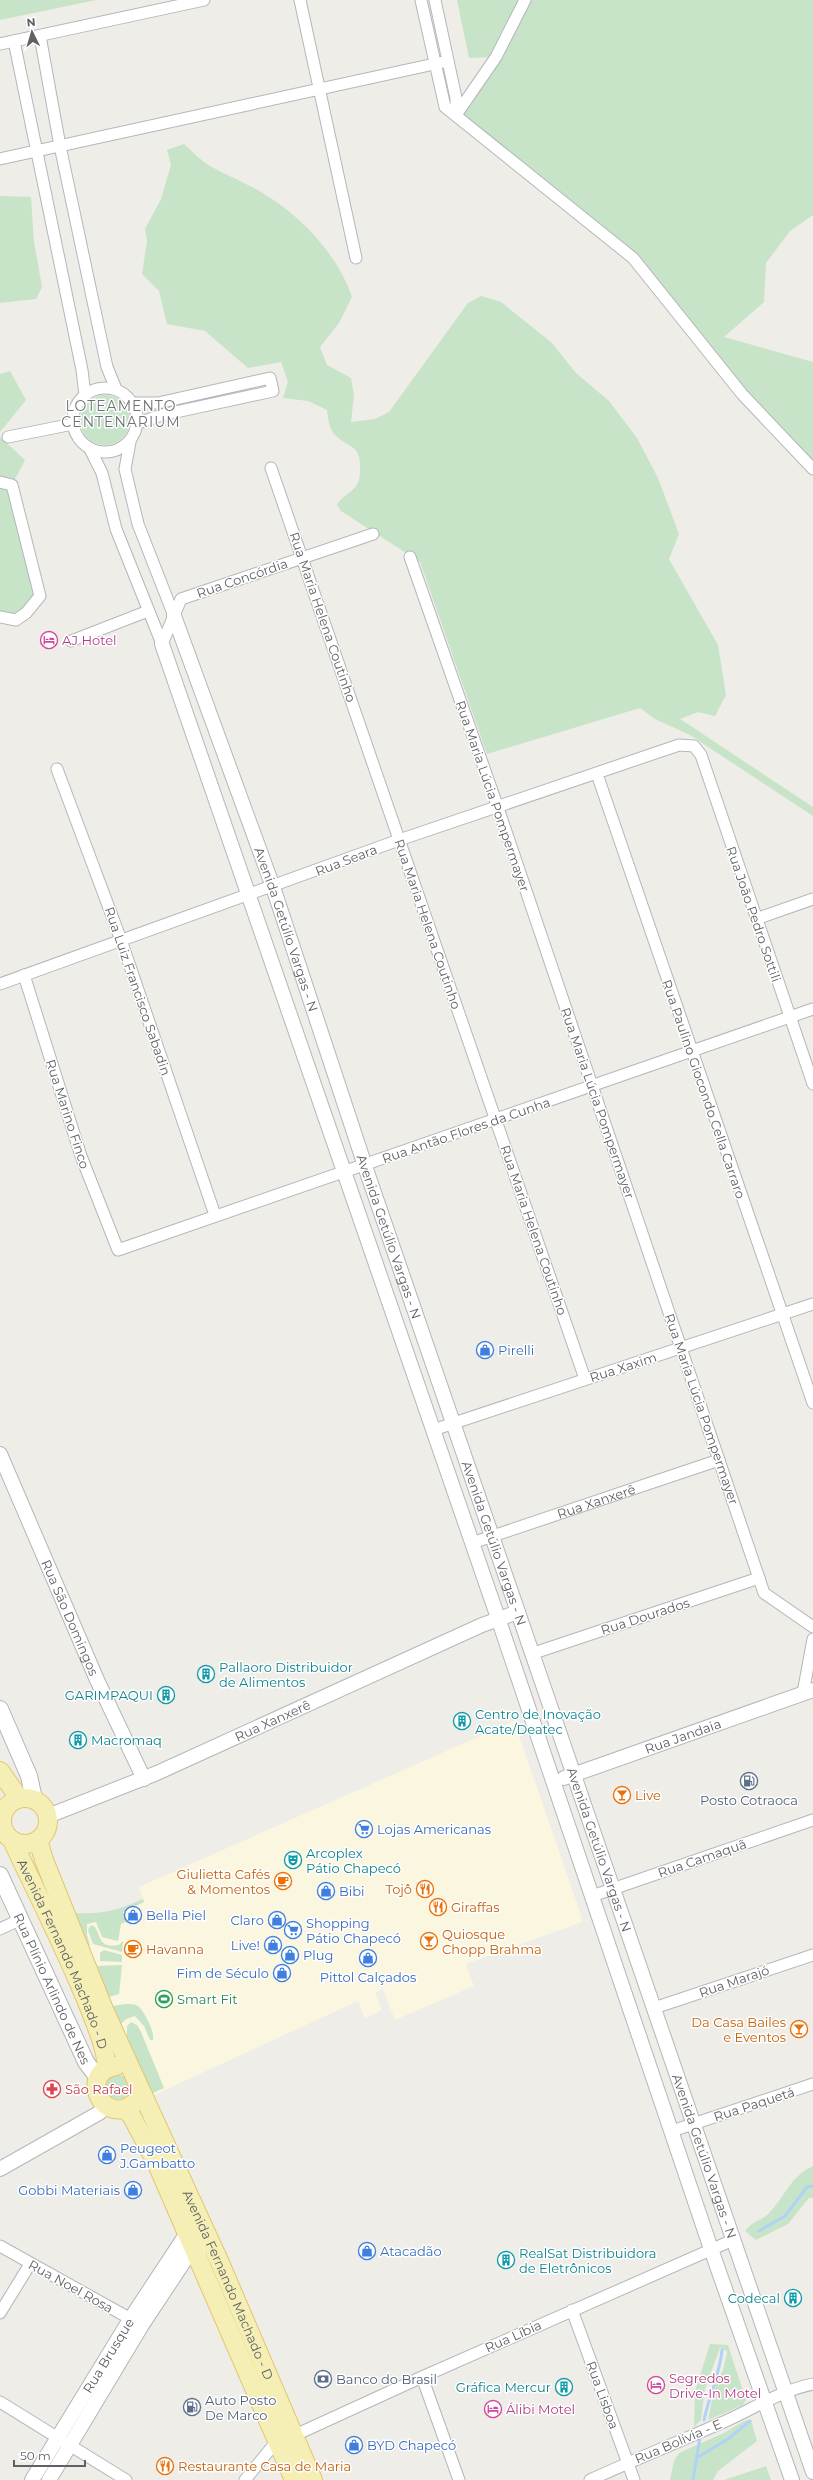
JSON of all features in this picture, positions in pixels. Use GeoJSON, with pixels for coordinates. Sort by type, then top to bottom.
{"type":"FeatureCollection","features":[{"type":"Feature","properties":{"kind":"main road"},"geometry":{"type":"LineString","coordinates":[[0,1709],[29,1776],[27,1799]]}},
{"type":"Feature","properties":{"kind":"main road"},"geometry":{"type":"LineString","coordinates":[[0,1771],[27,1799],[41,1803],[48,1816],[47,1829],[38,1840],[25,1844],[12,1840],[3,1830],[1,1814],[8,1805],[27,1799]]}},
{"type":"Feature","properties":{"kind":"main road","name":"Avenida Fernando Machado - D"},"geometry":{"type":"LineString","coordinates":[[12,1840],[88,2006],[105,2049],[107,2062],[102,2074]]}},
{"type":"Feature","properties":{"kind":"main road","name":"Avenida Fernando Machado - D"},"geometry":{"type":"LineString","coordinates":[[38,1840],[44,1860],[130,2069]]}},
{"type":"Feature","properties":{"kind":"main road","name":"Rua Plínio Arlindo de Nes"},"geometry":{"type":"LineString","coordinates":[[0,1875],[19,1920],[86,2062],[102,2074]]}},
{"type":"Feature","properties":{"kind":"main road"},"geometry":{"type":"LineString","coordinates":[[118,2065],[130,2069],[137,2079],[140,2091],[135,2102],[124,2109],[115,2109],[106,2106],[99,2098],[96,2088],[102,2074],[118,2065]]}},
{"type":"Feature","properties":{"kind":"main road","name":"Avenida Fernando Machado - D"},"geometry":{"type":"LineString","coordinates":[[140,2091],[198,2238],[234,2342],[276,2442],[294,2480]]}},
{"type":"Feature","properties":{"kind":"main road","name":"Avenida Fernando Machado - D"},"geometry":{"type":"LineString","coordinates":[[124,2109],[131,2115],[251,2335],[313,2480]]}},
{"type":"Feature","properties":{"kind":"main road"},"geometry":{"type":"LineString","coordinates":[[234,2342],[251,2335]]}},
{"type":"Feature","properties":{"kind":"street"},"geometry":{"type":"LineString","coordinates":[[0,44],[204,0]]}},
{"type":"Feature","properties":{"kind":"street"},"geometry":{"type":"LineString","coordinates":[[300,0],[356,258]]}},
{"type":"Feature","properties":{"kind":"street"},"geometry":{"type":"LineString","coordinates":[[421,0],[445,107],[633,258],[742,394],[813,469]]}},
{"type":"Feature","properties":{"kind":"street"},"geometry":{"type":"LineString","coordinates":[[435,0],[456,98],[456,115]]}},
{"type":"Feature","properties":{"kind":"street"},"geometry":{"type":"LineString","coordinates":[[456,115],[496,57],[525,0]]}},
{"type":"Feature","properties":{"kind":"street"},"geometry":{"type":"LineString","coordinates":[[40,36],[60,146],[107,368],[116,389]]}},
{"type":"Feature","properties":{"kind":"street"},"geometry":{"type":"LineString","coordinates":[[14,41],[38,151],[82,370],[85,395]]}},
{"type":"Feature","properties":{"kind":"street"},"geometry":{"type":"LineString","coordinates":[[0,159],[448,61]]}},
{"type":"Feature","properties":{"kind":"street"},"geometry":{"type":"LineString","coordinates":[[133,403],[158,403],[270,378],[273,391],[162,415],[138,423]]}},
{"type":"Feature","properties":{"kind":"street"},"geometry":{"type":"LineString","coordinates":[[162,644],[116,530],[102,473],[90,449],[76,434],[73,424],[77,403],[94,389],[116,389],[126,394],[133,403],[137,412],[138,423],[130,442],[125,469],[138,524],[174,616]]}},
{"type":"Feature","properties":{"kind":"street"},"geometry":{"type":"LineString","coordinates":[[8,437],[73,424]]}},
{"type":"Feature","properties":{"kind":"street"},"geometry":{"type":"LineString","coordinates":[[90,449],[111,452],[130,442]]}},
{"type":"Feature","properties":{"kind":"street","name":"Rua Maria Helena Coutinho"},"geometry":{"type":"LineString","coordinates":[[271,468],[585,1380]]}},
{"type":"Feature","properties":{"kind":"street"},"geometry":{"type":"LineString","coordinates":[[0,482],[12,485],[40,596],[26,613],[16,620],[0,617]]}},
{"type":"Feature","properties":{"kind":"street","name":"Rua Concórdia"},"geometry":{"type":"LineString","coordinates":[[162,644],[181,599],[373,534]]}},
{"type":"Feature","properties":{"kind":"street","name":"Rua Maria Lúcia Pompermayer"},"geometry":{"type":"LineString","coordinates":[[410,557],[498,808],[682,1347],[764,1593],[813,1627]]}},
{"type":"Feature","properties":{"kind":"street"},"geometry":{"type":"LineString","coordinates":[[71,641],[148,611]]}},
{"type":"Feature","properties":{"kind":"street","name":"Avenida Getúlio Vargas - N"},"geometry":{"type":"LineString","coordinates":[[174,616],[273,887],[364,1165],[813,2472]]}},
{"type":"Feature","properties":{"kind":"street","name":"Avenida Getúlio Vargas - N"},"geometry":{"type":"LineString","coordinates":[[162,644],[498,1618],[711,2249],[792,2480]]}},
{"type":"Feature","properties":{"kind":"street","name":"Rua Seara"},"geometry":{"type":"LineString","coordinates":[[0,984],[273,887],[399,840],[498,808],[679,745],[694,746]]}},
{"type":"Feature","properties":{"kind":"street","name":"Rua João Pedro Sottili"},"geometry":{"type":"LineString","coordinates":[[694,746],[701,755],[813,1084]]}},
{"type":"Feature","properties":{"kind":"street","name":"Rua Luiz Francisco Sabadin"},"geometry":{"type":"LineString","coordinates":[[57,769],[121,940],[216,1215]]}},
{"type":"Feature","properties":{"kind":"street","name":"Rua Paulino Giocondo Cella Carraro"},"geometry":{"type":"LineString","coordinates":[[597,774],[781,1314],[813,1402]]}},
{"type":"Feature","properties":{"kind":"street"},"geometry":{"type":"LineString","coordinates":[[756,918],[813,899]]}},
{"type":"Feature","properties":{"kind":"street","name":"Rua Marino Finco"},"geometry":{"type":"LineString","coordinates":[[24,975],[81,1156],[118,1250]]}},
{"type":"Feature","properties":{"kind":"street","name":"Rua Antão Flores da Cunha"},"geometry":{"type":"LineString","coordinates":[[118,1250],[135,1246],[216,1215],[496,1120],[592,1085],[692,1052],[813,1009]]}},
{"type":"Feature","properties":{"kind":"street","name":"Rua Xaxim"},"geometry":{"type":"LineString","coordinates":[[433,1430],[813,1304]]}},
{"type":"Feature","properties":{"kind":"street","name":"Rua São Domingos"},"geometry":{"type":"LineString","coordinates":[[0,1454],[97,1680],[144,1779]]}},
{"type":"Feature","properties":{"kind":"street","name":"Rua Xanxerê"},"geometry":{"type":"LineString","coordinates":[[472,1543],[719,1460]]}},
{"type":"Feature","properties":{"kind":"street","name":"Rua Dourados"},"geometry":{"type":"LineString","coordinates":[[531,1654],[759,1578]]}},
{"type":"Feature","properties":{"kind":"street","name":"Rua Xanxerê"},"geometry":{"type":"LineString","coordinates":[[48,1816],[144,1779],[498,1618],[518,1612]]}},
{"type":"Feature","properties":{"kind":"street"},"geometry":{"type":"LineString","coordinates":[[808,1692],[813,1638]]}},
{"type":"Feature","properties":{"kind":"street","name":"Rua Jandaia"},"geometry":{"type":"LineString","coordinates":[[553,1782],[808,1692]]}},
{"type":"Feature","properties":{"kind":"street"},"geometry":{"type":"LineString","coordinates":[[533,1722],[548,1723],[564,1747]]}},
{"type":"Feature","properties":{"kind":"street","name":"Rua Camaquã"},"geometry":{"type":"LineString","coordinates":[[592,1896],[813,1820]]}},
{"type":"Feature","properties":{"kind":"street"},"geometry":{"type":"LineString","coordinates":[[0,1929],[19,1920]]}},
{"type":"Feature","properties":{"kind":"street","name":"Rua Marajó"},"geometry":{"type":"LineString","coordinates":[[654,2008],[813,1955]]}},
{"type":"Feature","properties":{"kind":"street","name":"Rua Paquetá"},"geometry":{"type":"LineString","coordinates":[[672,2131],[813,2084]]}},
{"type":"Feature","properties":{"kind":"street"},"geometry":{"type":"LineString","coordinates":[[0,2169],[99,2113],[106,2106]]}},
{"type":"Feature","properties":{"kind":"street","name":"Rua Brusque"},"geometry":{"type":"LineString","coordinates":[[32,2480],[64,2441],[136,2322],[157,2291],[198,2238]]}},
{"type":"Feature","properties":{"kind":"street","name":"Rua Líbia"},"geometry":{"type":"LineString","coordinates":[[276,2442],[733,2240]]}},
{"type":"Feature","properties":{"kind":"street","name":"Rua Noel Rosa"},"geometry":{"type":"LineString","coordinates":[[0,2246],[136,2322]]}},
{"type":"Feature","properties":{"kind":"street"},"geometry":{"type":"LineString","coordinates":[[0,2314],[30,2264]]}},
{"type":"Feature","properties":{"kind":"street","name":"Rua Lisboa"},"geometry":{"type":"LineString","coordinates":[[572,2310],[634,2480]]}},
{"type":"Feature","properties":{"kind":"street"},"geometry":{"type":"LineString","coordinates":[[422,2377],[459,2480]]}},
{"type":"Feature","properties":{"kind":"street","name":"Rua Bolívia - E"},"geometry":{"type":"LineString","coordinates":[[590,2480],[628,2462],[728,2420],[764,2401],[785,2394],[799,2387],[813,2384]]}},
{"type":"Feature","properties":{"kind":"street"},"geometry":{"type":"LineString","coordinates":[[0,2402],[126,2480]]}},
{"type":"Feature","properties":{"kind":"street","name":"Rua Brusque"},"geometry":{"type":"LineString","coordinates":[[49,2480],[64,2441]]}},
{"type":"Feature","properties":{"kind":"street"},"geometry":{"type":"LineString","coordinates":[[245,2480],[276,2442]]}},
{"type":"Feature","properties":{"kind":"shaded area"},"geometry":{"type":"Polygon","coordinates":[[[514,1721],[580,1912],[582,1922],[466,1964],[474,1986],[395,2020],[383,1989],[375,1993],[382,2010],[365,2018],[358,2001],[152,2096],[74,1913],[103,1914],[120,1909],[143,1899],[139,1887],[514,1721]]]}},
{"type":"Feature","properties":{"kind":"green space"},"geometry":{"type":"Polygon","coordinates":[[[0,0],[96,0],[0,20],[0,0]]]}},
{"type":"Feature","properties":{"kind":"green space"},"geometry":{"type":"Polygon","coordinates":[[[457,0],[813,0],[813,215],[790,231],[766,263],[764,302],[724,337],[813,362],[813,469],[633,258],[456,115],[496,57],[469,58],[457,0]]]}},
{"type":"Feature","properties":{"kind":"green space"},"geometry":{"type":"Polygon","coordinates":[[[184,144],[210,166],[257,190],[291,213],[317,238],[338,266],[352,297],[339,323],[320,347],[327,365],[351,378],[354,395],[351,422],[375,419],[389,412],[468,303],[481,296],[501,302],[552,343],[576,373],[609,401],[637,438],[658,478],[679,534],[669,559],[718,645],[726,695],[715,716],[698,712],[680,719],[813,807],[813,816],[690,735],[655,719],[640,708],[487,754],[420,562],[341,511],[337,505],[342,498],[355,488],[360,476],[360,461],[356,451],[336,436],[332,431],[329,424],[327,410],[308,401],[283,398],[288,382],[281,362],[248,368],[205,331],[167,324],[159,291],[142,274],[147,241],[145,229],[161,199],[171,165],[167,150],[184,144]]]}},
{"type":"Feature","properties":{"kind":"green space"},"geometry":{"type":"Polygon","coordinates":[[[0,196],[31,197],[34,242],[42,287],[36,299],[0,303],[0,196]]]}},
{"type":"Feature","properties":{"kind":"green space"},"geometry":{"type":"Polygon","coordinates":[[[10,371],[26,400],[0,432],[0,374],[10,371]]]}},
{"type":"Feature","properties":{"kind":"green space"},"geometry":{"type":"Polygon","coordinates":[[[105,395],[115,397],[123,402],[128,410],[130,420],[128,430],[123,438],[115,443],[105,445],[95,443],[87,438],[82,430],[80,420],[82,410],[87,402],[95,397],[105,395]]]}},
{"type":"Feature","properties":{"kind":"green space"},"geometry":{"type":"Polygon","coordinates":[[[0,437],[25,460],[12,485],[40,596],[26,613],[0,617],[0,437]]]}},
{"type":"Feature","properties":{"kind":"green space"},"geometry":{"type":"Polygon","coordinates":[[[143,1899],[144,1902],[123,1912],[129,1924],[125,1922],[121,1924],[118,1941],[102,1937],[96,1922],[87,1924],[87,1935],[90,1945],[88,1945],[74,1913],[110,1911],[143,1899]]]}},
{"type":"Feature","properties":{"kind":"green space"},"geometry":{"type":"Polygon","coordinates":[[[91,1925],[95,1927],[104,1944],[113,1946],[119,1945],[123,1941],[122,1952],[93,1944],[88,1930],[91,1925]]]}},
{"type":"Feature","properties":{"kind":"green space"},"geometry":{"type":"Polygon","coordinates":[[[104,1950],[122,1955],[122,1962],[100,1961],[100,1953],[104,1950]]]}},
{"type":"Feature","properties":{"kind":"green space"},"geometry":{"type":"Polygon","coordinates":[[[122,1965],[119,1994],[109,1997],[97,1966],[122,1965]]]}},
{"type":"Feature","properties":{"kind":"green space"},"geometry":{"type":"Polygon","coordinates":[[[125,2004],[138,2006],[151,2027],[153,2040],[150,2040],[144,2026],[135,2016],[126,2019],[121,2024],[113,2006],[125,2004]]]}},
{"type":"Feature","properties":{"kind":"green space"},"geometry":{"type":"Polygon","coordinates":[[[131,2022],[137,2025],[141,2032],[164,2088],[151,2094],[127,2037],[127,2026],[131,2022]]]}},
{"type":"Feature","properties":{"kind":"green space"},"geometry":{"type":"Polygon","coordinates":[[[118,2075],[127,2078],[130,2087],[127,2096],[118,2099],[109,2096],[106,2087],[109,2078],[118,2075]]]}},
{"type":"Feature","properties":{"kind":"green space"},"geometry":{"type":"Polygon","coordinates":[[[813,2166],[813,2198],[809,2198],[788,2224],[756,2240],[745,2231],[751,2225],[767,2215],[798,2176],[813,2166]]]}},
{"type":"Feature","properties":{"kind":"green space"},"geometry":{"type":"Polygon","coordinates":[[[710,2344],[728,2345],[746,2400],[743,2405],[708,2420],[715,2384],[723,2370],[727,2353],[727,2351],[720,2348],[705,2388],[701,2420],[694,2427],[695,2391],[710,2344]]]}},
{"type":"Feature","properties":{"kind":"green space"},"geometry":{"type":"Polygon","coordinates":[[[746,2420],[751,2420],[757,2441],[718,2471],[713,2480],[670,2480],[674,2461],[679,2453],[724,2433],[746,2420]]]}},
{"type":"Feature","properties":{"kind":"green space"},"geometry":{"type":"Polygon","coordinates":[[[766,2466],[771,2480],[724,2480],[766,2466]]]}},
{"type":"Feature","properties":{"kind":"waterway"},"geometry":{"type":"LineString","coordinates":[[759,2231],[785,2216],[807,2187],[813,2186]]}},
{"type":"Feature","properties":{"kind":"waterway"},"geometry":{"type":"LineString","coordinates":[[704,2420],[719,2367],[722,2350]]}},
{"type":"Feature","properties":{"kind":"waterway"},"geometry":{"type":"LineString","coordinates":[[698,2457],[728,2439],[750,2421]]}},
{"type":"Feature","properties":{"kind":"waterway"},"geometry":{"type":"LineString","coordinates":[[693,2480],[700,2437]]}},
{"type":"Feature","properties":{"kind":"place","name":"AJ Hotel"},"geometry":{"type":"Point","coordinates":[49,640]}},
{"type":"Feature","properties":{"kind":"place","name":"Pirelli"},"geometry":{"type":"Point","coordinates":[485,1350]}},
{"type":"Feature","properties":{"kind":"place","name":"Pallaoro Distribuidor de Alimentos"},"geometry":{"type":"Point","coordinates":[206,1674]}},
{"type":"Feature","properties":{"kind":"place","name":"GARIMPAQUI"},"geometry":{"type":"Point","coordinates":[166,1695]}},
{"type":"Feature","properties":{"kind":"place","name":"Centro de Inovação Acate/Deatec"},"geometry":{"type":"Point","coordinates":[462,1721]}},
{"type":"Feature","properties":{"kind":"place","name":"Macromaq"},"geometry":{"type":"Point","coordinates":[78,1740]}},
{"type":"Feature","properties":{"kind":"place","name":"Posto Cotraoca"},"geometry":{"type":"Point","coordinates":[749,1781]}},
{"type":"Feature","properties":{"kind":"place","name":"Live"},"geometry":{"type":"Point","coordinates":[622,1795]}},
{"type":"Feature","properties":{"kind":"place","name":"Lojas Americanas"},"geometry":{"type":"Point","coordinates":[364,1829]}},
{"type":"Feature","properties":{"kind":"place","name":"Arcoplex Pátio Chapecó"},"geometry":{"type":"Point","coordinates":[293,1860]}},
{"type":"Feature","properties":{"kind":"place","name":"Giulietta Cafés & Momentos"},"geometry":{"type":"Point","coordinates":[283,1881]}},
{"type":"Feature","properties":{"kind":"place","name":"Tojô"},"geometry":{"type":"Point","coordinates":[425,1889]}},
{"type":"Feature","properties":{"kind":"place","name":"Bibi"},"geometry":{"type":"Point","coordinates":[326,1891]}},
{"type":"Feature","properties":{"kind":"place","name":"Giraffas"},"geometry":{"type":"Point","coordinates":[438,1907]}},
{"type":"Feature","properties":{"kind":"place","name":"Bella Piel"},"geometry":{"type":"Point","coordinates":[133,1915]}},
{"type":"Feature","properties":{"kind":"place","name":"Claro"},"geometry":{"type":"Point","coordinates":[277,1920]}},
{"type":"Feature","properties":{"kind":"place","name":"Shopping Pátio Chapecó"},"geometry":{"type":"Point","coordinates":[293,1930]}},
{"type":"Feature","properties":{"kind":"place","name":"Quiosque Chopp Brahma"},"geometry":{"type":"Point","coordinates":[429,1941]}},
{"type":"Feature","properties":{"kind":"place","name":"Live!"},"geometry":{"type":"Point","coordinates":[273,1945]}},
{"type":"Feature","properties":{"kind":"place","name":"Havanna"},"geometry":{"type":"Point","coordinates":[133,1949]}},
{"type":"Feature","properties":{"kind":"place","name":"Plug"},"geometry":{"type":"Point","coordinates":[290,1955]}},
{"type":"Feature","properties":{"kind":"place","name":"Pittol Calçados"},"geometry":{"type":"Point","coordinates":[368,1958]}},
{"type":"Feature","properties":{"kind":"place","name":"Fim de Século"},"geometry":{"type":"Point","coordinates":[282,1973]}},
{"type":"Feature","properties":{"kind":"place","name":"Smart Fit"},"geometry":{"type":"Point","coordinates":[164,1999]}},
{"type":"Feature","properties":{"kind":"place","name":"Da Casa Bailes e Eventos"},"geometry":{"type":"Point","coordinates":[799,2029]}},
{"type":"Feature","properties":{"kind":"place","name":"São Rafael"},"geometry":{"type":"Point","coordinates":[52,2089]}},
{"type":"Feature","properties":{"kind":"place","name":"Peugeot J.Gambatto"},"geometry":{"type":"Point","coordinates":[107,2155]}},
{"type":"Feature","properties":{"kind":"place","name":"Gobbi Materiais"},"geometry":{"type":"Point","coordinates":[133,2190]}},
{"type":"Feature","properties":{"kind":"place","name":"Atacadão"},"geometry":{"type":"Point","coordinates":[367,2251]}},
{"type":"Feature","properties":{"kind":"place","name":"RealSat Distribuidora de Eletrônicos"},"geometry":{"type":"Point","coordinates":[506,2260]}},
{"type":"Feature","properties":{"kind":"place","name":"Codecal"},"geometry":{"type":"Point","coordinates":[793,2298]}},
{"type":"Feature","properties":{"kind":"place","name":"Banco do Brasil"},"geometry":{"type":"Point","coordinates":[323,2379]}},
{"type":"Feature","properties":{"kind":"place","name":"Segredos Drive-In Motel"},"geometry":{"type":"Point","coordinates":[656,2385]}},
{"type":"Feature","properties":{"kind":"place","name":"Gráfica Mercur"},"geometry":{"type":"Point","coordinates":[564,2387]}},
{"type":"Feature","properties":{"kind":"place","name":"Auto Posto De Marco"},"geometry":{"type":"Point","coordinates":[192,2407]}},
{"type":"Feature","properties":{"kind":"place","name":"Álibi Motel"},"geometry":{"type":"Point","coordinates":[493,2409]}},
{"type":"Feature","properties":{"kind":"place","name":"BYD Chapecó"},"geometry":{"type":"Point","coordinates":[354,2445]}},
{"type":"Feature","properties":{"kind":"place","name":"Restaurante Casa de Maria"},"geometry":{"type":"Point","coordinates":[165,2466]}},
{"type":"Feature","properties":{"kind":"district","name":"LOTEAMENTO CENTENARIUM"},"geometry":{"type":"Point","coordinates":[121,414]}}]}
